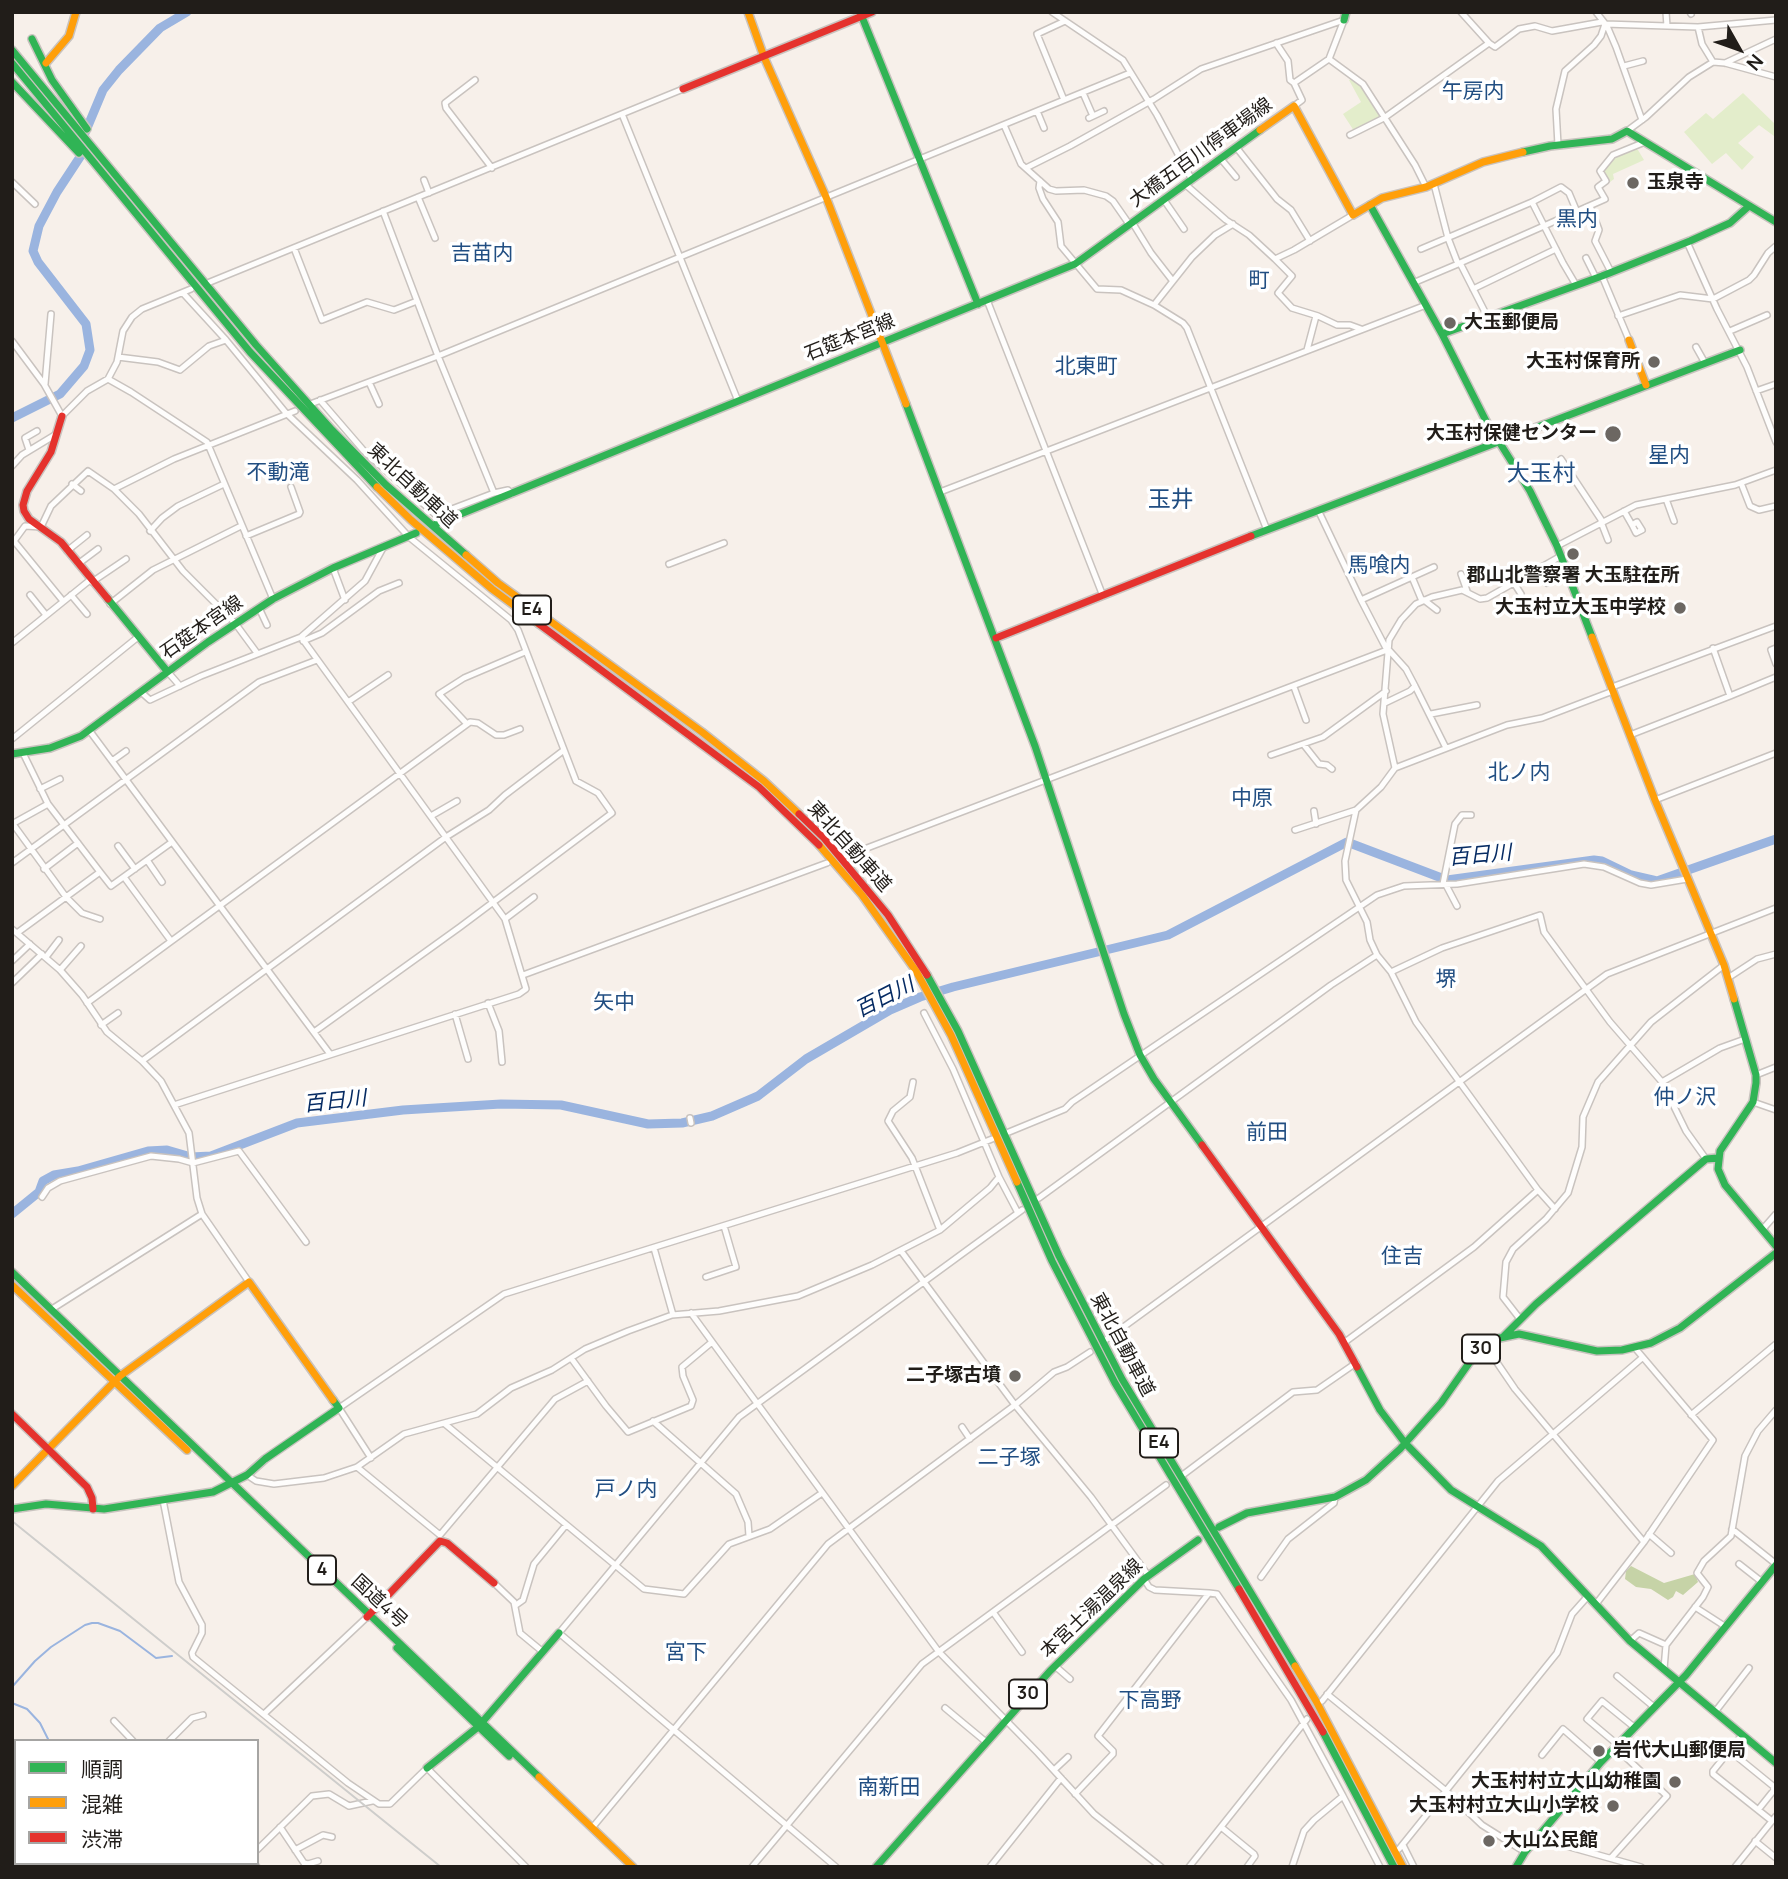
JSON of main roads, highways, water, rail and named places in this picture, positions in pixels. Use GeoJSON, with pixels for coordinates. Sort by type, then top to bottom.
{"type":"FeatureCollection","features":[{"type":"Feature","properties":{"kind":"main road"},"geometry":{"type":"LineString","coordinates":[[47,63],[69,36],[76,12]]}},
{"type":"Feature","properties":{"kind":"main road"},"geometry":{"type":"LineString","coordinates":[[748,12],[826,197],[996,638],[1140,1055],[1170,1103],[1345,1342],[1380,1410],[1405,1443],[1451,1490],[1541,1546],[1630,1642],[1776,1763]]}},
{"type":"Feature","properties":{"kind":"main road"},"geometry":{"type":"LineString","coordinates":[[683,89],[765,57],[861,14],[872,12]]}},
{"type":"Feature","properties":{"kind":"main road"},"geometry":{"type":"LineString","coordinates":[[861,14],[978,304]]}},
{"type":"Feature","properties":{"kind":"main road"},"geometry":{"type":"LineString","coordinates":[[32,39],[42,63],[79,123],[141,212]]}},
{"type":"Feature","properties":{"kind":"main road"},"geometry":{"type":"LineString","coordinates":[[12,50],[79,123]]}},
{"type":"Feature","properties":{"kind":"main road","name":"東北自動車道"},"geometry":{"type":"LineString","coordinates":[[12,63],[93,164],[141,212],[298,393],[365,464],[417,514],[498,583],[702,732],[791,805],[824,838],[874,898],[932,990],[982,1082],[1059,1256],[1098,1335],[1147,1424],[1316,1701],[1403,1867]]}},
{"type":"Feature","properties":{"kind":"main road"},"geometry":{"type":"LineString","coordinates":[[13,88],[71,139]]}},
{"type":"Feature","properties":{"kind":"main road","name":"大橋五百川停車場線"},"geometry":{"type":"LineString","coordinates":[[978,304],[1075,264],[1294,106],[1353,215],[1370,205]]}},
{"type":"Feature","properties":{"kind":"main road"},"geometry":{"type":"LineString","coordinates":[[1776,222],[1627,131],[1612,139],[1558,145],[1470,166],[1430,186],[1386,197],[1370,205],[1442,334],[1498,443],[1530,491],[1557,546],[1655,800],[1724,965],[1756,1075],[1753,1102],[1723,1144],[1718,1158],[1718,1169],[1724,1185],[1776,1246]]}},
{"type":"Feature","properties":{"kind":"main road"},"geometry":{"type":"LineString","coordinates":[[1442,334],[1687,242],[1730,223],[1749,206]]}},
{"type":"Feature","properties":{"kind":"main road","name":"石筵本宮線"},"geometry":{"type":"LineString","coordinates":[[436,524],[978,304]]}},
{"type":"Feature","properties":{"kind":"main road"},"geometry":{"type":"LineString","coordinates":[[1629,340],[1646,386]]}},
{"type":"Feature","properties":{"kind":"main road"},"geometry":{"type":"LineString","coordinates":[[996,638],[1267,530],[1740,349]]}},
{"type":"Feature","properties":{"kind":"main road"},"geometry":{"type":"LineString","coordinates":[[62,416],[51,452],[27,491],[23,505],[29,519],[67,551],[167,671]]}},
{"type":"Feature","properties":{"kind":"main road","name":"石筵本宮線"},"geometry":{"type":"LineString","coordinates":[[18,753],[63,744],[89,730],[167,671],[273,599],[333,568],[412,535]]}},
{"type":"Feature","properties":{"kind":"main road","name":"東北自動車道"},"geometry":{"type":"LineString","coordinates":[[940,1005],[1057,1271],[1103,1362],[1170,1479],[1310,1708],[1394,1867]]}},
{"type":"Feature","properties":{"kind":"main road"},"geometry":{"type":"LineString","coordinates":[[1504,1336],[1520,1319],[1706,1159],[1718,1158]]}},
{"type":"Feature","properties":{"kind":"main road","name":"30"},"geometry":{"type":"LineString","coordinates":[[1219,1527],[1247,1513],[1335,1497],[1366,1480],[1405,1443],[1485,1345],[1504,1336],[1532,1336],[1597,1350],[1634,1348],[1651,1343],[1680,1328],[1776,1253]]}},
{"type":"Feature","properties":{"kind":"main road","name":"国道4号"},"geometry":{"type":"LineString","coordinates":[[12,1272],[52,1309],[118,1378],[627,1867]]}},
{"type":"Feature","properties":{"kind":"main road"},"geometry":{"type":"LineString","coordinates":[[12,1486],[118,1378],[250,1282],[339,1408],[247,1475],[213,1492],[120,1507],[93,1509],[46,1504],[12,1509]]}},
{"type":"Feature","properties":{"kind":"main road","name":"国道4号"},"geometry":{"type":"LineString","coordinates":[[12,1285],[118,1378]]}},
{"type":"Feature","properties":{"kind":"main road"},"geometry":{"type":"LineString","coordinates":[[12,1414],[86,1487],[92,1498],[93,1509]]}},
{"type":"Feature","properties":{"kind":"main road"},"geometry":{"type":"LineString","coordinates":[[367,1616],[403,1582],[440,1538],[494,1583]]}},
{"type":"Feature","properties":{"kind":"main road","name":"本宮土湯温泉線"},"geometry":{"type":"LineString","coordinates":[[876,1867],[1055,1665],[1146,1577],[1198,1540]]}},
{"type":"Feature","properties":{"kind":"main road"},"geometry":{"type":"LineString","coordinates":[[1516,1867],[1601,1762],[1679,1683],[1776,1564]]}},
{"type":"Feature","properties":{"kind":"main road"},"geometry":{"type":"LineString","coordinates":[[427,1768],[480,1724],[559,1633]]}},
{"type":"Feature","properties":{"kind":"main road","name":"国道4号"},"geometry":{"type":"LineString","coordinates":[[480,1724],[633,1867]]}},
{"type":"Feature","properties":{"kind":"waterway"},"geometry":{"type":"LineString","coordinates":[[85,133],[103,90],[119,70],[160,28],[187,12]]}},
{"type":"Feature","properties":{"kind":"waterway"},"geometry":{"type":"LineString","coordinates":[[12,418],[60,394],[84,366],[90,350],[86,324],[38,262],[33,251],[39,226],[80,157],[82,147]]}},
{"type":"Feature","properties":{"kind":"waterway","name":"百日川"},"geometry":{"type":"LineString","coordinates":[[12,1214],[39,1192],[43,1181],[54,1175],[148,1151],[167,1150],[191,1157],[211,1156],[297,1123],[403,1110],[501,1104],[561,1105],[648,1124],[682,1123],[712,1116],[758,1096],[806,1059],[890,1010],[920,997],[1168,935],[1347,842],[1447,880],[1594,860],[1631,875],[1657,881],[1776,839]]}},
{"type":"Feature","properties":{"kind":"waterway"},"geometry":{"type":"LineString","coordinates":[[12,1687],[51,1647],[92,1623],[120,1631],[156,1658],[172,1656]]}},
{"type":"Feature","properties":{"kind":"waterway"},"geometry":{"type":"LineString","coordinates":[[12,1703],[27,1709],[40,1723],[48,1739]]}},
{"type":"Feature","properties":{"kind":"railway"},"geometry":{"type":"LineString","coordinates":[[12,1521],[441,1867]]}},
{"type":"Feature","properties":{"kind":"place","name":"玉泉寺"},"geometry":{"type":"Point","coordinates":[1633,183]}},
{"type":"Feature","properties":{"kind":"place","name":"大玉郵便局"},"geometry":{"type":"Point","coordinates":[1450,323]}},
{"type":"Feature","properties":{"kind":"place","name":"大玉村保育所"},"geometry":{"type":"Point","coordinates":[1654,362]}},
{"type":"Feature","properties":{"kind":"place","name":"大玉村保健センター"},"geometry":{"type":"Point","coordinates":[1613,434]}},
{"type":"Feature","properties":{"kind":"place","name":"郡山北警察署 大玉駐在所"},"geometry":{"type":"Point","coordinates":[1573,554]}},
{"type":"Feature","properties":{"kind":"place","name":"大玉村立大玉中学校"},"geometry":{"type":"Point","coordinates":[1680,608]}},
{"type":"Feature","properties":{"kind":"place","name":"二子塚古墳"},"geometry":{"type":"Point","coordinates":[1015,1376]}},
{"type":"Feature","properties":{"kind":"place","name":"岩代大山郵便局"},"geometry":{"type":"Point","coordinates":[1599,1751]}},
{"type":"Feature","properties":{"kind":"place","name":"大玉村村立大山幼稚園"},"geometry":{"type":"Point","coordinates":[1675,1782]}},
{"type":"Feature","properties":{"kind":"place","name":"大玉村村立大山小学校"},"geometry":{"type":"Point","coordinates":[1613,1806]}},
{"type":"Feature","properties":{"kind":"place","name":"大山公民館"},"geometry":{"type":"Point","coordinates":[1489,1841]}},
{"type":"Feature","properties":{"kind":"district","name":"午房内"},"geometry":{"type":"Point","coordinates":[1473,92]}},
{"type":"Feature","properties":{"kind":"district","name":"黒内"},"geometry":{"type":"Point","coordinates":[1577,220]}},
{"type":"Feature","properties":{"kind":"district","name":"吉苗内"},"geometry":{"type":"Point","coordinates":[482,254]}},
{"type":"Feature","properties":{"kind":"district","name":"町"},"geometry":{"type":"Point","coordinates":[1259,281]}},
{"type":"Feature","properties":{"kind":"district","name":"北東町"},"geometry":{"type":"Point","coordinates":[1086,367]}},
{"type":"Feature","properties":{"kind":"district","name":"星内"},"geometry":{"type":"Point","coordinates":[1669,456]}},
{"type":"Feature","properties":{"kind":"district","name":"不動滝"},"geometry":{"type":"Point","coordinates":[278,473]}},
{"type":"Feature","properties":{"kind":"district","name":"大玉村"},"geometry":{"type":"Point","coordinates":[1541,475]}},
{"type":"Feature","properties":{"kind":"district","name":"玉井"},"geometry":{"type":"Point","coordinates":[1171,501]}},
{"type":"Feature","properties":{"kind":"district","name":"馬喰内"},"geometry":{"type":"Point","coordinates":[1379,566]}},
{"type":"Feature","properties":{"kind":"district","name":"北ノ内"},"geometry":{"type":"Point","coordinates":[1519,773]}},
{"type":"Feature","properties":{"kind":"district","name":"中原"},"geometry":{"type":"Point","coordinates":[1252,799]}},
{"type":"Feature","properties":{"kind":"district","name":"堺"},"geometry":{"type":"Point","coordinates":[1446,980]}},
{"type":"Feature","properties":{"kind":"district","name":"矢中"},"geometry":{"type":"Point","coordinates":[614,1003]}},
{"type":"Feature","properties":{"kind":"district","name":"仲ノ沢"},"geometry":{"type":"Point","coordinates":[1685,1098]}},
{"type":"Feature","properties":{"kind":"district","name":"前田"},"geometry":{"type":"Point","coordinates":[1267,1133]}},
{"type":"Feature","properties":{"kind":"district","name":"住吉"},"geometry":{"type":"Point","coordinates":[1402,1257]}},
{"type":"Feature","properties":{"kind":"district","name":"二子塚"},"geometry":{"type":"Point","coordinates":[1009,1458]}},
{"type":"Feature","properties":{"kind":"district","name":"戸ノ内"},"geometry":{"type":"Point","coordinates":[626,1490]}},
{"type":"Feature","properties":{"kind":"district","name":"宮下"},"geometry":{"type":"Point","coordinates":[686,1653]}},
{"type":"Feature","properties":{"kind":"district","name":"下高野"},"geometry":{"type":"Point","coordinates":[1150,1701]}},
{"type":"Feature","properties":{"kind":"district","name":"南新田"},"geometry":{"type":"Point","coordinates":[889,1788]}}]}
